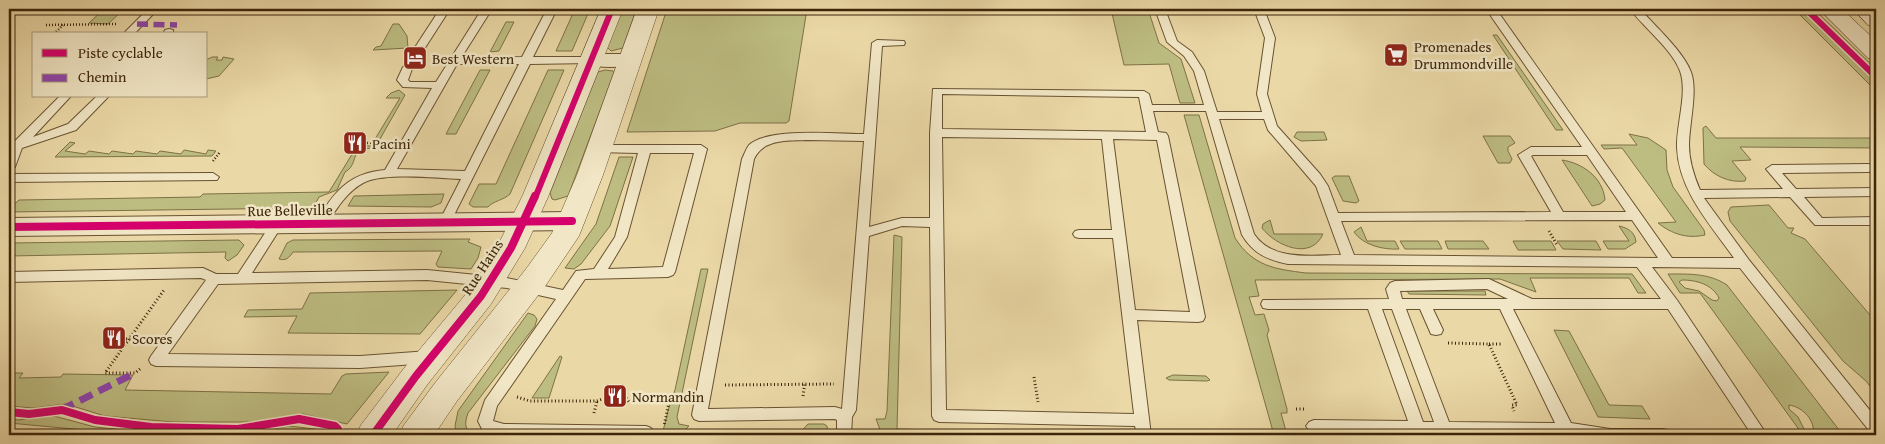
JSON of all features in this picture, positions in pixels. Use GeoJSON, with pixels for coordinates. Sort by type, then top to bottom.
{"type":"FeatureCollection","features":[{"type":"Feature","properties":{"kind":"street","name":"Rue Hains"},"geometry":{"type":"LineString","coordinates":[[373,435],[431,357],[492,281],[524,221],[612,9]]}},
{"type":"Feature","properties":{"kind":"street"},"geometry":{"type":"LineString","coordinates":[[416,435],[446,392],[528,287],[565,236],[599,149],[648,9]]}},
{"type":"Feature","properties":{"kind":"street"},"geometry":{"type":"LineString","coordinates":[[1830,9],[1876,53]]}},
{"type":"Feature","properties":{"kind":"street"},"geometry":{"type":"LineString","coordinates":[[1864,9],[1876,20]]}},
{"type":"Feature","properties":{"kind":"street"},"geometry":{"type":"LineString","coordinates":[[591,60],[630,60]]}},
{"type":"Feature","properties":{"kind":"street","name":"Rue Belleville"},"geometry":{"type":"LineString","coordinates":[[9,227],[572,221]]}},
{"type":"Feature","properties":{"kind":"lane"},"geometry":{"type":"LineString","coordinates":[[126,29],[153,9]]}},
{"type":"Feature","properties":{"kind":"lane"},"geometry":{"type":"LineString","coordinates":[[190,11],[424,9]]}},
{"type":"Feature","properties":{"kind":"lane"},"geometry":{"type":"LineString","coordinates":[[417,52],[445,9]]}},
{"type":"Feature","properties":{"kind":"lane"},"geometry":{"type":"LineString","coordinates":[[389,174],[439,85],[487,9]]}},
{"type":"Feature","properties":{"kind":"lane"},"geometry":{"type":"LineString","coordinates":[[445,222],[552,9]]}},
{"type":"Feature","properties":{"kind":"lane"},"geometry":{"type":"LineString","coordinates":[[1160,9],[1172,42],[1188,54],[1199,71],[1248,234],[1255,245],[1268,254],[1288,259],[1744,263]]}},
{"type":"Feature","properties":{"kind":"lane"},"geometry":{"type":"LineString","coordinates":[[1259,9],[1270,38],[1262,94],[1272,127],[1316,176],[1322,186],[1349,259]]}},
{"type":"Feature","properties":{"kind":"lane"},"geometry":{"type":"LineString","coordinates":[[1491,9],[1668,262]]}},
{"type":"Feature","properties":{"kind":"lane"},"geometry":{"type":"LineString","coordinates":[[1635,9],[1678,57],[1686,72],[1688,88],[1683,148],[1687,172],[1695,194],[1744,263],[1876,429]]}},
{"type":"Feature","properties":{"kind":"lane"},"geometry":{"type":"LineString","coordinates":[[844,435],[845,416],[850,410],[877,44],[900,43]]}},
{"type":"Feature","properties":{"kind":"lane"},"geometry":{"type":"LineString","coordinates":[[454,61],[591,60]]}},
{"type":"Feature","properties":{"kind":"lane"},"geometry":{"type":"LineString","coordinates":[[407,69],[402,80],[408,85],[439,85]]}},
{"type":"Feature","properties":{"kind":"lane"},"geometry":{"type":"LineString","coordinates":[[1107,135],[1144,428],[939,416],[936,223],[937,91],[1144,94],[1153,136]]}},
{"type":"Feature","properties":{"kind":"lane"},"geometry":{"type":"LineString","coordinates":[[9,168],[17,146],[64,98]]}},
{"type":"Feature","properties":{"kind":"lane"},"geometry":{"type":"LineString","coordinates":[[17,146],[72,127],[102,98]]}},
{"type":"Feature","properties":{"kind":"lane"},"geometry":{"type":"LineString","coordinates":[[1147,108],[1269,116]]}},
{"type":"Feature","properties":{"kind":"lane"},"geometry":{"type":"LineString","coordinates":[[936,133],[1162,136],[1198,317],[1130,315]]}},
{"type":"Feature","properties":{"kind":"lane"},"geometry":{"type":"LineString","coordinates":[[845,416],[835,413],[699,415],[748,159],[753,148],[768,140],[789,137],[871,138]]}},
{"type":"Feature","properties":{"kind":"lane"},"geometry":{"type":"LineString","coordinates":[[599,149],[701,149],[668,272],[581,274],[490,404],[485,421],[488,426],[504,430],[646,432],[645,435]]}},
{"type":"Feature","properties":{"kind":"lane"},"geometry":{"type":"LineString","coordinates":[[598,274],[621,237],[645,149]]}},
{"type":"Feature","properties":{"kind":"lane"},"geometry":{"type":"LineString","coordinates":[[1559,216],[1524,155],[1531,151],[1591,151]]}},
{"type":"Feature","properties":{"kind":"lane"},"geometry":{"type":"LineString","coordinates":[[1874,171],[1772,169],[1819,222],[1876,222]]}},
{"type":"Feature","properties":{"kind":"lane"},"geometry":{"type":"LineString","coordinates":[[321,224],[336,200],[361,179],[373,175],[469,175]]}},
{"type":"Feature","properties":{"kind":"lane"},"geometry":{"type":"LineString","coordinates":[[9,178],[213,177]]}},
{"type":"Feature","properties":{"kind":"lane"},"geometry":{"type":"LineString","coordinates":[[1695,194],[1876,192]]}},
{"type":"Feature","properties":{"kind":"lane"},"geometry":{"type":"LineString","coordinates":[[1333,216],[1637,216]]}},
{"type":"Feature","properties":{"kind":"lane"},"geometry":{"type":"LineString","coordinates":[[864,233],[902,222],[936,223]]}},
{"type":"Feature","properties":{"kind":"lane"},"geometry":{"type":"LineString","coordinates":[[242,278],[277,224]]}},
{"type":"Feature","properties":{"kind":"lane"},"geometry":{"type":"LineString","coordinates":[[1079,234],[1120,234]]}},
{"type":"Feature","properties":{"kind":"lane"},"geometry":{"type":"LineString","coordinates":[[1640,262],[1672,304],[1760,435]]}},
{"type":"Feature","properties":{"kind":"lane"},"geometry":{"type":"LineString","coordinates":[[9,277],[203,273],[214,278],[427,275],[492,281],[567,296]]}},
{"type":"Feature","properties":{"kind":"lane"},"geometry":{"type":"LineString","coordinates":[[214,278],[156,360],[360,362],[431,357]]}},
{"type":"Feature","properties":{"kind":"lane"},"geometry":{"type":"LineString","coordinates":[[1444,428],[1396,304],[1393,289],[1398,285],[1489,284],[1532,304]]}},
{"type":"Feature","properties":{"kind":"lane"},"geometry":{"type":"LineString","coordinates":[[1268,304],[1672,304]]}},
{"type":"Feature","properties":{"kind":"lane"},"geometry":{"type":"LineString","coordinates":[[1373,304],[1411,430]]}},
{"type":"Feature","properties":{"kind":"lane"},"geometry":{"type":"LineString","coordinates":[[1424,304],[1438,337]]}},
{"type":"Feature","properties":{"kind":"lane"},"geometry":{"type":"LineString","coordinates":[[1504,304],[1566,429]]}},
{"type":"Feature","properties":{"kind":"lane"},"geometry":{"type":"LineString","coordinates":[[1314,426],[1411,430],[1444,428],[1566,429],[1610,435],[1663,435]]}},
{"type":"Feature","properties":{"kind":"path"},"geometry":{"type":"LineString","coordinates":[[46,25],[126,29]]}},
{"type":"Feature","properties":{"kind":"path"},"geometry":{"type":"LineString","coordinates":[[56,32],[64,25]]}},
{"type":"Feature","properties":{"kind":"path"},"geometry":{"type":"LineString","coordinates":[[367,143],[378,143]]}},
{"type":"Feature","properties":{"kind":"path"},"geometry":{"type":"LineString","coordinates":[[217,156],[220,152]]}},
{"type":"Feature","properties":{"kind":"path"},"geometry":{"type":"LineString","coordinates":[[135,373],[105,373],[168,285],[160,285]]}},
{"type":"Feature","properties":{"kind":"path"},"geometry":{"type":"LineString","coordinates":[[1438,337],[1489,344],[1517,405],[1512,405],[1515,411],[1506,411]]}},
{"type":"Feature","properties":{"kind":"path"},"geometry":{"type":"LineString","coordinates":[[128,339],[148,339]]}},
{"type":"Feature","properties":{"kind":"path"},"geometry":{"type":"LineString","coordinates":[[1034,378],[1038,404]]}},
{"type":"Feature","properties":{"kind":"path"},"geometry":{"type":"LineString","coordinates":[[804,389],[805,383]]}},
{"type":"Feature","properties":{"kind":"path"},"geometry":{"type":"LineString","coordinates":[[721,385],[831,384]]}},
{"type":"Feature","properties":{"kind":"path"},"geometry":{"type":"LineString","coordinates":[[530,401],[597,402],[605,398]]}},
{"type":"Feature","properties":{"kind":"path"},"geometry":{"type":"LineString","coordinates":[[626,398],[629,402],[669,402]]}},
{"type":"Feature","properties":{"kind":"green space"},"geometry":{"type":"Polygon","coordinates":[[[104,9],[124,9],[108,24],[89,23],[104,9]]]}},
{"type":"Feature","properties":{"kind":"green space"},"geometry":{"type":"Polygon","coordinates":[[[575,9],[590,9],[572,51],[556,51],[575,9]]]}},
{"type":"Feature","properties":{"kind":"green space"},"geometry":{"type":"Polygon","coordinates":[[[622,9],[637,9],[623,48],[611,51],[607,47],[622,9]]]}},
{"type":"Feature","properties":{"kind":"green space"},"geometry":{"type":"Polygon","coordinates":[[[667,9],[807,9],[789,121],[786,123],[740,123],[715,131],[627,132],[667,9]]]}},
{"type":"Feature","properties":{"kind":"green space"},"geometry":{"type":"Polygon","coordinates":[[[1111,9],[1148,9],[1159,43],[1181,59],[1195,103],[1180,103],[1169,64],[1124,65],[1111,9]]]}},
{"type":"Feature","properties":{"kind":"green space"},"geometry":{"type":"Polygon","coordinates":[[[1794,9],[1803,9],[1876,81],[1876,91],[1794,9]]]}},
{"type":"Feature","properties":{"kind":"green space"},"geometry":{"type":"Polygon","coordinates":[[[1810,9],[1814,9],[1876,69],[1876,73],[1810,9]]]}},
{"type":"Feature","properties":{"kind":"green space"},"geometry":{"type":"Polygon","coordinates":[[[506,22],[514,22],[499,51],[490,52],[506,22]]]}},
{"type":"Feature","properties":{"kind":"green space"},"geometry":{"type":"Polygon","coordinates":[[[393,24],[399,24],[407,36],[408,48],[373,50],[381,46],[393,24]]]}},
{"type":"Feature","properties":{"kind":"green space"},"geometry":{"type":"Polygon","coordinates":[[[1493,35],[1497,35],[1563,130],[1556,130],[1493,35]]]}},
{"type":"Feature","properties":{"kind":"green space"},"geometry":{"type":"Polygon","coordinates":[[[218,57],[216,60],[222,60],[223,57],[234,59],[219,76],[208,79],[208,59],[218,57]]]}},
{"type":"Feature","properties":{"kind":"green space"},"geometry":{"type":"Polygon","coordinates":[[[480,70],[490,70],[456,134],[446,134],[480,70]]]}},
{"type":"Feature","properties":{"kind":"green space"},"geometry":{"type":"Polygon","coordinates":[[[548,70],[564,70],[510,194],[488,207],[473,207],[469,204],[479,184],[496,184],[548,70]]]}},
{"type":"Feature","properties":{"kind":"green space"},"geometry":{"type":"Polygon","coordinates":[[[605,70],[613,71],[614,73],[568,196],[555,200],[552,199],[550,193],[598,72],[605,70]]]}},
{"type":"Feature","properties":{"kind":"green space"},"geometry":{"type":"Polygon","coordinates":[[[399,90],[405,95],[380,139],[375,139],[400,98],[386,98],[391,93],[399,90]]]}},
{"type":"Feature","properties":{"kind":"green space"},"geometry":{"type":"Polygon","coordinates":[[[1184,115],[1199,115],[1235,238],[1249,255],[1274,268],[1306,273],[1632,274],[1646,293],[1638,293],[1629,278],[1530,278],[1536,292],[1500,279],[1255,280],[1259,296],[1249,297],[1255,315],[1264,314],[1269,330],[1267,335],[1287,409],[1287,413],[1281,413],[1287,435],[1274,435],[1184,115]]]}},
{"type":"Feature","properties":{"kind":"green space"},"geometry":{"type":"Polygon","coordinates":[[[1706,126],[1716,138],[1876,138],[1876,148],[1740,147],[1751,160],[1732,161],[1746,178],[1745,181],[1733,181],[1717,175],[1704,164],[1703,128],[1706,126]]]}},
{"type":"Feature","properties":{"kind":"green space"},"geometry":{"type":"Polygon","coordinates":[[[1297,132],[1324,132],[1327,140],[1301,141],[1294,137],[1297,132]]]}},
{"type":"Feature","properties":{"kind":"green space"},"geometry":{"type":"Polygon","coordinates":[[[1629,134],[1648,138],[1666,150],[1667,170],[1673,187],[1704,230],[1705,235],[1680,235],[1658,223],[1676,222],[1622,148],[1604,149],[1601,145],[1637,145],[1629,134]]]}},
{"type":"Feature","properties":{"kind":"green space"},"geometry":{"type":"Polygon","coordinates":[[[1483,136],[1510,136],[1515,143],[1508,147],[1512,159],[1510,163],[1498,163],[1483,136]]]}},
{"type":"Feature","properties":{"kind":"green space"},"geometry":{"type":"Polygon","coordinates":[[[70,142],[75,143],[65,151],[85,154],[89,151],[109,154],[112,151],[133,154],[136,151],[157,154],[160,151],[181,154],[184,150],[206,154],[208,150],[216,151],[212,156],[55,157],[70,142]]]}},
{"type":"Feature","properties":{"kind":"green space"},"geometry":{"type":"Polygon","coordinates":[[[357,146],[376,146],[375,148],[359,149],[337,190],[319,197],[314,206],[308,208],[9,212],[9,209],[19,200],[200,197],[203,194],[329,192],[357,146]]]}},
{"type":"Feature","properties":{"kind":"green space"},"geometry":{"type":"Polygon","coordinates":[[[619,157],[633,157],[610,226],[581,264],[574,269],[565,268],[596,224],[619,157]]]}},
{"type":"Feature","properties":{"kind":"green space"},"geometry":{"type":"Polygon","coordinates":[[[1562,160],[1577,164],[1590,172],[1600,184],[1605,200],[1600,204],[1592,206],[1562,160]]]}},
{"type":"Feature","properties":{"kind":"green space"},"geometry":{"type":"Polygon","coordinates":[[[1335,176],[1349,176],[1359,201],[1356,203],[1343,201],[1332,178],[1335,176]]]}},
{"type":"Feature","properties":{"kind":"green space"},"geometry":{"type":"Polygon","coordinates":[[[444,194],[441,203],[431,207],[348,206],[354,196],[444,194]]]}},
{"type":"Feature","properties":{"kind":"green space"},"geometry":{"type":"Polygon","coordinates":[[[1769,205],[1788,228],[1794,228],[1791,233],[1805,239],[1876,322],[1876,394],[1866,381],[1843,361],[1730,221],[1728,212],[1731,207],[1769,205]]]}},
{"type":"Feature","properties":{"kind":"green space"},"geometry":{"type":"Polygon","coordinates":[[[1270,220],[1274,234],[1323,234],[1318,242],[1310,247],[1302,249],[1293,248],[1268,235],[1262,228],[1263,224],[1270,220]]]}},
{"type":"Feature","properties":{"kind":"green space"},"geometry":{"type":"Polygon","coordinates":[[[1619,226],[1630,231],[1636,242],[1625,249],[1608,249],[1603,241],[1629,241],[1619,226]]]}},
{"type":"Feature","properties":{"kind":"green space"},"geometry":{"type":"Polygon","coordinates":[[[1361,227],[1367,241],[1395,241],[1399,249],[1386,249],[1368,243],[1354,232],[1361,227]]]}},
{"type":"Feature","properties":{"kind":"green space"},"geometry":{"type":"Polygon","coordinates":[[[894,235],[902,237],[897,429],[930,430],[929,435],[882,435],[876,419],[885,419],[887,411],[894,235]]]}},
{"type":"Feature","properties":{"kind":"green space"},"geometry":{"type":"Polygon","coordinates":[[[470,239],[468,242],[481,247],[478,258],[471,269],[438,267],[436,264],[442,251],[293,252],[287,259],[279,259],[287,243],[293,240],[470,239]]]}},
{"type":"Feature","properties":{"kind":"green space"},"geometry":{"type":"Polygon","coordinates":[[[239,240],[244,245],[237,255],[228,261],[225,258],[226,252],[9,256],[9,243],[239,240]]]}},
{"type":"Feature","properties":{"kind":"green space"},"geometry":{"type":"Polygon","coordinates":[[[1400,241],[1438,241],[1442,249],[1405,249],[1400,241]]]}},
{"type":"Feature","properties":{"kind":"green space"},"geometry":{"type":"Polygon","coordinates":[[[1445,241],[1483,241],[1489,249],[1448,249],[1445,241]]]}},
{"type":"Feature","properties":{"kind":"green space"},"geometry":{"type":"Polygon","coordinates":[[[1513,241],[1551,241],[1556,250],[1518,250],[1513,241]]]}},
{"type":"Feature","properties":{"kind":"green space"},"geometry":{"type":"Polygon","coordinates":[[[1557,241],[1596,241],[1601,250],[1563,249],[1557,241]]]}},
{"type":"Feature","properties":{"kind":"green space"},"geometry":{"type":"Polygon","coordinates":[[[701,269],[708,269],[677,417],[679,424],[689,426],[680,435],[662,435],[675,390],[701,269]]]}},
{"type":"Feature","properties":{"kind":"green space"},"geometry":{"type":"Polygon","coordinates":[[[1668,274],[1706,276],[1727,285],[1843,435],[1813,435],[1812,425],[1804,412],[1789,405],[1789,409],[1798,417],[1807,435],[1803,435],[1700,293],[1680,293],[1668,274]],[[1687,280],[1679,282],[1685,288],[1699,291],[1712,300],[1717,301],[1719,298],[1708,286],[1687,280]]]}},
{"type":"Feature","properties":{"kind":"green space"},"geometry":{"type":"Polygon","coordinates":[[[457,290],[420,334],[288,333],[297,316],[244,317],[248,310],[302,309],[310,293],[457,290]]]}},
{"type":"Feature","properties":{"kind":"green space"},"geometry":{"type":"Polygon","coordinates":[[[1407,291],[1485,291],[1486,295],[1409,294],[1407,291]]]}},
{"type":"Feature","properties":{"kind":"green space"},"geometry":{"type":"Polygon","coordinates":[[[528,313],[534,315],[537,319],[535,326],[468,413],[466,424],[471,435],[457,435],[455,426],[458,411],[528,313]]]}},
{"type":"Feature","properties":{"kind":"green space"},"geometry":{"type":"Polygon","coordinates":[[[1554,330],[1569,331],[1609,405],[1642,406],[1650,419],[1598,417],[1554,330]]]}},
{"type":"Feature","properties":{"kind":"green space"},"geometry":{"type":"Polygon","coordinates":[[[560,356],[562,357],[549,398],[532,398],[560,356]]]}},
{"type":"Feature","properties":{"kind":"green space"},"geometry":{"type":"Polygon","coordinates":[[[389,372],[347,424],[303,414],[258,422],[173,422],[105,416],[66,404],[33,408],[9,406],[9,373],[23,373],[19,378],[61,377],[63,374],[133,375],[125,390],[331,394],[342,376],[346,374],[389,372]]]}},
{"type":"Feature","properties":{"kind":"green space"},"geometry":{"type":"Polygon","coordinates":[[[1173,375],[1206,376],[1210,380],[1169,380],[1166,378],[1173,375]]]}},
{"type":"Feature","properties":{"kind":"green space"},"geometry":{"type":"Polygon","coordinates":[[[50,415],[95,427],[146,432],[247,434],[289,426],[331,431],[334,435],[138,435],[9,423],[9,418],[18,420],[50,415]]]}},
{"type":"Feature","properties":{"kind":"green space"},"geometry":{"type":"Polygon","coordinates":[[[808,424],[824,424],[827,426],[828,435],[798,435],[808,424]]]}},
{"type":"Feature","properties":{"kind":"marked path"},"geometry":{"type":"LineString","coordinates":[[137,24],[177,25]]}},
{"type":"Feature","properties":{"kind":"marked path"},"geometry":{"type":"LineString","coordinates":[[61,410],[135,373]]}},
{"type":"Feature","properties":{"kind":"cycle path"},"geometry":{"type":"LineString","coordinates":[[373,435],[416,376],[481,296],[511,248],[535,197],[612,9]]}},
{"type":"Feature","properties":{"kind":"cycle path"},"geometry":{"type":"LineString","coordinates":[[1806,9],[1876,77]]}},
{"type":"Feature","properties":{"kind":"cycle path"},"geometry":{"type":"LineString","coordinates":[[9,227],[572,221]]}},
{"type":"Feature","properties":{"kind":"cycle path"},"geometry":{"type":"LineString","coordinates":[[9,412],[29,414],[62,410],[95,420],[151,427],[238,429],[299,419],[335,426],[338,429],[339,435]]}},
{"type":"Feature","properties":{"kind":"place","name":"Promenades Drummondville"},"geometry":{"type":"Point","coordinates":[1396,55]}},
{"type":"Feature","properties":{"kind":"place","name":"Best Western"},"geometry":{"type":"Point","coordinates":[415,58]}},
{"type":"Feature","properties":{"kind":"place","name":"Pacini"},"geometry":{"type":"Point","coordinates":[355,143]}},
{"type":"Feature","properties":{"kind":"place","name":"Scores"},"geometry":{"type":"Point","coordinates":[114,338]}},
{"type":"Feature","properties":{"kind":"place","name":"Normandin"},"geometry":{"type":"Point","coordinates":[615,396]}}]}
